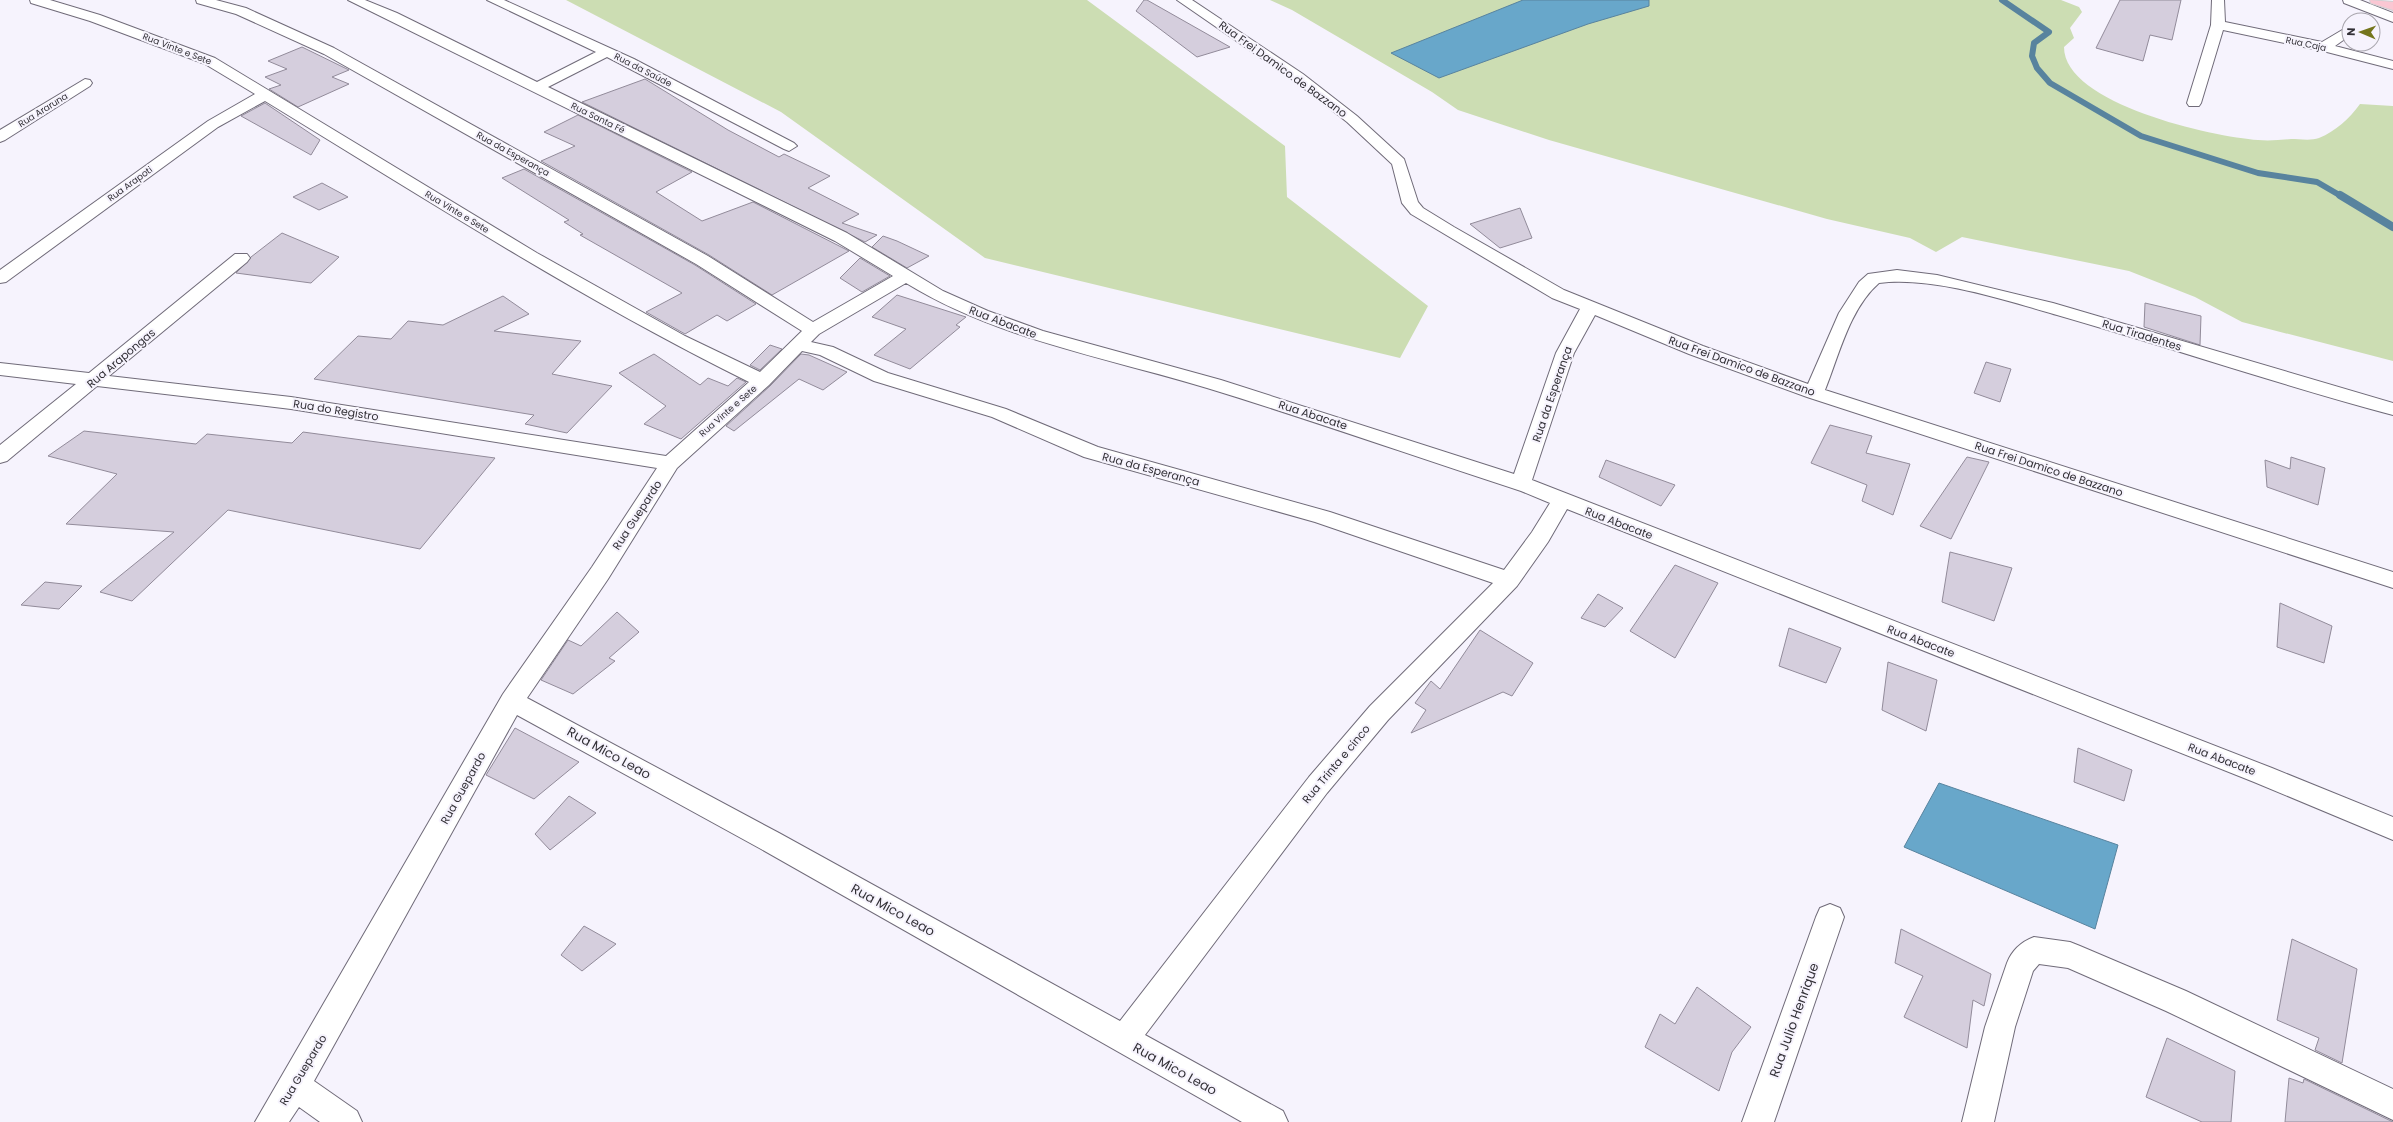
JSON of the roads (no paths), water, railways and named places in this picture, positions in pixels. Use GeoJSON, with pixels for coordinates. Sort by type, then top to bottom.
{"type":"FeatureCollection","features":[{"type":"Feature","properties":{"kind":"main road"},"geometry":{"type":"LineString","coordinates":[[2376,0],[2393,6]]}},
{"type":"Feature","properties":{"kind":"street","name":"Rua Vinte e Sete"},"geometry":{"type":"LineString","coordinates":[[36,0],[95,18],[210,60],[264,95],[538,261],[678,340],[762,381],[670,463]]}},
{"type":"Feature","properties":{"kind":"street","name":"Rua da Esperança"},"geometry":{"type":"LineString","coordinates":[[202,0],[241,11],[329,51],[702,260],[814,330]]}},
{"type":"Feature","properties":{"kind":"street","name":"Rua Santa Fé"},"geometry":{"type":"LineString","coordinates":[[354,0],[392,16],[841,237]]}},
{"type":"Feature","properties":{"kind":"street","name":"Rua da Saúde"},"geometry":{"type":"LineString","coordinates":[[493,0],[607,52],[789,146]]}},
{"type":"Feature","properties":{"kind":"street","name":"Rua Frei Damico de Bazzano"},"geometry":{"type":"LineString","coordinates":[[1183,0],[1298,77],[1352,119],[1399,162],[1410,203],[1417,210],[1448,231],[1551,290],[1696,350],[1814,393],[2393,580]]}},
{"type":"Feature","properties":{"kind":"street"},"geometry":{"type":"LineString","coordinates":[[2194,103],[2218,25],[2218,0]]}},
{"type":"Feature","properties":{"kind":"street"},"geometry":{"type":"LineString","coordinates":[[2349,0],[2393,18]]}},
{"type":"Feature","properties":{"kind":"street"},"geometry":{"type":"LineString","coordinates":[[2381,21],[2393,18]]}},
{"type":"Feature","properties":{"kind":"street","name":"Rua Caja"},"geometry":{"type":"LineString","coordinates":[[2218,25],[2324,47],[2393,66]]}},
{"type":"Feature","properties":{"kind":"street"},"geometry":{"type":"LineString","coordinates":[[2324,47],[2341,35]]}},
{"type":"Feature","properties":{"kind":"street"},"geometry":{"type":"LineString","coordinates":[[536,88],[607,52]]}},
{"type":"Feature","properties":{"kind":"street","name":"Rua Araruna"},"geometry":{"type":"LineString","coordinates":[[0,137],[85,83]]}},
{"type":"Feature","properties":{"kind":"street","name":"Rua Arapoti"},"geometry":{"type":"LineString","coordinates":[[0,278],[213,124],[264,95]]}},
{"type":"Feature","properties":{"kind":"street","name":"Rua Abacate"},"geometry":{"type":"LineString","coordinates":[[841,237],[937,295],[982,316],[1037,335],[1214,384],[1521,483],[2263,775],[2393,829]]}},
{"type":"Feature","properties":{"kind":"street","name":"Rua Arapongas"},"geometry":{"type":"LineString","coordinates":[[0,456],[95,380],[241,258]]}},
{"type":"Feature","properties":{"kind":"street","name":"Rua Tiradentes"},"geometry":{"type":"LineString","coordinates":[[1814,393],[1853,304],[1867,283],[1875,277],[1887,274],[1941,281],[2064,312],[2393,409]]}},
{"type":"Feature","properties":{"kind":"street"},"geometry":{"type":"LineString","coordinates":[[762,381],[814,330],[906,276]]}},
{"type":"Feature","properties":{"kind":"street","name":"Rua da Esperança"},"geometry":{"type":"LineString","coordinates":[[1521,483],[1565,353],[1590,307]]}},
{"type":"Feature","properties":{"kind":"street","name":"Rua da Esperança"},"geometry":{"type":"LineString","coordinates":[[799,345],[826,351],[881,377],[999,413],[1091,452],[1322,517],[1509,580]]}},
{"type":"Feature","properties":{"kind":"street","name":"Rua do Registro"},"geometry":{"type":"LineString","coordinates":[[0,370],[291,403],[670,463]]}},
{"type":"Feature","properties":{"kind":"street","name":"Rua Guepardo"},"geometry":{"type":"LineString","coordinates":[[271,1122],[295,1086],[512,701],[600,573],[670,463]]}},
{"type":"Feature","properties":{"kind":"street","name":"Rua Trinta e cinco"},"geometry":{"type":"LineString","coordinates":[[1123,1040],[1318,785],[1379,713],[1509,580],[1540,537],[1562,500]]}},
{"type":"Feature","properties":{"kind":"street","name":"Rua Mico Leao"},"geometry":{"type":"LineString","coordinates":[[512,701],[770,841],[1123,1040],[1272,1122]]}},
{"type":"Feature","properties":{"kind":"street","name":"Rua Julio Henrique"},"geometry":{"type":"LineString","coordinates":[[1758,1122],[1830,917]]}},
{"type":"Feature","properties":{"kind":"street"},"geometry":{"type":"LineString","coordinates":[[1978,1122],[2000,1027],[2021,962],[2034,950],[2070,954],[2176,1001],[2393,1105]]}},
{"type":"Feature","properties":{"kind":"street"},"geometry":{"type":"LineString","coordinates":[[295,1086],[346,1122]]}},
{"type":"Feature","properties":{"kind":"water"},"geometry":{"type":"Polygon","coordinates":[[[1523,0],[1649,0],[1649,6],[1588,24],[1439,78],[1391,53],[1523,0]]]}},
{"type":"Feature","properties":{"kind":"water"},"geometry":{"type":"Polygon","coordinates":[[[1939,783],[2118,845],[2095,929],[1904,847],[1939,783]]]}},
{"type":"Feature","properties":{"kind":"waterway"},"geometry":{"type":"LineString","coordinates":[[2002,0],[2049,32],[2034,43],[2032,56],[2037,68],[2050,83],[2141,136],[2258,173],[2317,182],[2341,196]]}},
{"type":"Feature","properties":{"kind":"waterway"},"geometry":{"type":"LineString","coordinates":[[2340,195],[2393,227]]}}]}
